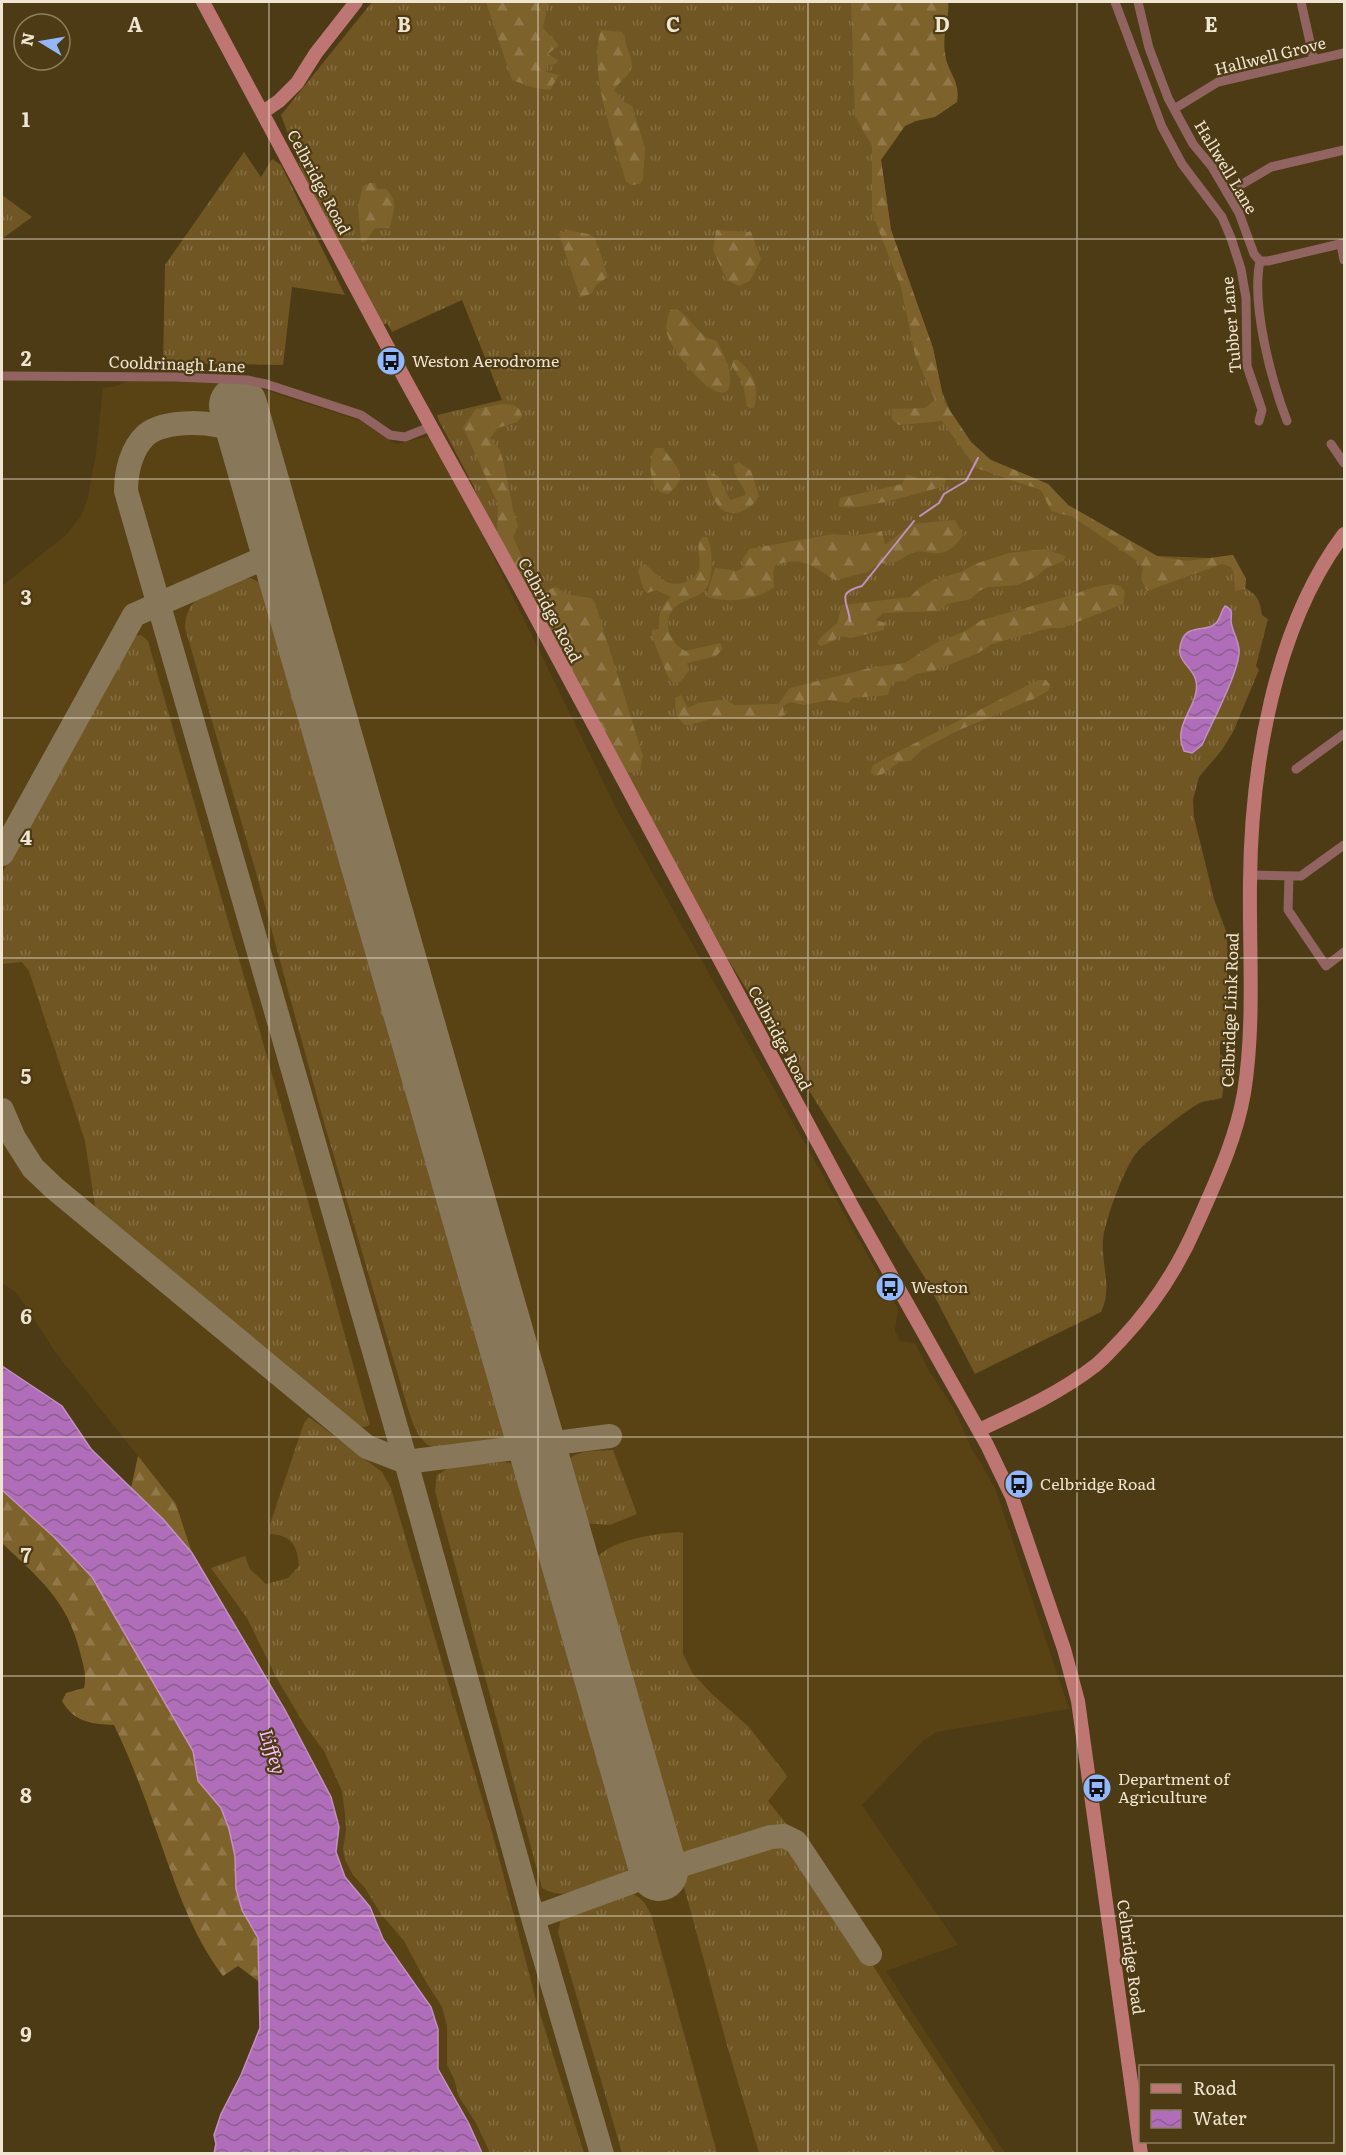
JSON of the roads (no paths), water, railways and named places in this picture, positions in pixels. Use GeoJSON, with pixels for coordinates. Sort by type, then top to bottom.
{"type":"FeatureCollection","features":[{"type":"Feature","properties":{"kind":"main road","name":"Celbridge Road"},"geometry":{"type":"LineString","coordinates":[[203,2],[876,1251],[979,1430],[1012,1497],[1064,1649],[1074,1686],[1139,2140]]}},
{"type":"Feature","properties":{"kind":"main road"},"geometry":{"type":"LineString","coordinates":[[263,112],[279,101],[297,83],[316,53],[356,2]]}},
{"type":"Feature","properties":{"kind":"main road","name":"Celbridge Link Road"},"geometry":{"type":"LineString","coordinates":[[979,1430],[1050,1396],[1099,1363],[1141,1319],[1178,1267],[1224,1162],[1239,1118],[1248,1045],[1251,822],[1256,776],[1273,697],[1301,610],[1312,585],[1342,544]]}},
{"type":"Feature","properties":{"kind":"street","name":"Tubber Lane"},"geometry":{"type":"LineString","coordinates":[[1115,2],[1162,127],[1182,164],[1222,217],[1231,238],[1241,269],[1246,298],[1247,366],[1262,410],[1258,421]]}},
{"type":"Feature","properties":{"kind":"street","name":"Hallwell Lane"},"geometry":{"type":"LineString","coordinates":[[1137,2],[1162,86],[1193,144],[1212,166],[1239,213],[1254,254],[1260,261],[1257,277],[1263,333],[1275,388],[1287,421]]}},
{"type":"Feature","properties":{"kind":"street"},"geometry":{"type":"LineString","coordinates":[[1301,2],[1314,60]]}},
{"type":"Feature","properties":{"kind":"street","name":"Hallwell Grove"},"geometry":{"type":"LineString","coordinates":[[1174,109],[1218,82],[1344,53]]}},
{"type":"Feature","properties":{"kind":"street"},"geometry":{"type":"LineString","coordinates":[[1227,193],[1271,167],[1344,150]]}},
{"type":"Feature","properties":{"kind":"street"},"geometry":{"type":"LineString","coordinates":[[1260,261],[1343,243],[1344,260]]}},
{"type":"Feature","properties":{"kind":"street","name":"Cooldrinagh Lane"},"geometry":{"type":"LineString","coordinates":[[2,376],[247,380],[361,416],[397,437],[405,437],[430,427]]}},
{"type":"Feature","properties":{"kind":"street"},"geometry":{"type":"LineString","coordinates":[[1331,444],[1341,452],[1344,463]]}},
{"type":"Feature","properties":{"kind":"street"},"geometry":{"type":"LineString","coordinates":[[1296,769],[1344,734]]}},
{"type":"Feature","properties":{"kind":"street"},"geometry":{"type":"LineString","coordinates":[[1250,875],[1301,876],[1344,845]]}},
{"type":"Feature","properties":{"kind":"street"},"geometry":{"type":"LineString","coordinates":[[1289,876],[1288,910],[1326,966],[1344,952]]}},
{"type":"Feature","properties":{"kind":"water"},"geometry":{"type":"Polygon","coordinates":[[[1225,606],[1231,611],[1232,625],[1239,649],[1235,669],[1225,697],[1202,745],[1192,753],[1184,751],[1181,732],[1194,698],[1196,681],[1182,658],[1180,647],[1185,635],[1189,632],[1213,625],[1225,606]]]}},
{"type":"Feature","properties":{"kind":"water","name":"Liffey"},"geometry":{"type":"Polygon","coordinates":[[[2,1366],[62,1406],[91,1449],[163,1519],[192,1553],[285,1710],[331,1797],[339,1827],[336,1852],[345,1877],[370,1907],[383,1939],[431,2007],[438,2029],[438,2069],[469,2124],[482,2153],[214,2153],[216,2144],[214,2135],[221,2114],[241,2075],[260,2028],[258,1938],[242,1910],[236,1889],[235,1856],[229,1829],[221,1808],[198,1781],[193,1751],[92,1577],[54,1537],[2,1490],[2,1366]]]}},
{"type":"Feature","properties":{"kind":"waterway"},"geometry":{"type":"LineString","coordinates":[[920,516],[939,503],[944,494],[966,481],[978,458]]}},
{"type":"Feature","properties":{"kind":"waterway"},"geometry":{"type":"LineString","coordinates":[[850,621],[846,595],[862,586],[914,521]]}},
{"type":"Feature","properties":{"kind":"place","name":"Weston Aerodrome"},"geometry":{"type":"Point","coordinates":[391,361]}},
{"type":"Feature","properties":{"kind":"place","name":"Weston"},"geometry":{"type":"Point","coordinates":[890,1287]}},
{"type":"Feature","properties":{"kind":"place","name":"Celbridge Road"},"geometry":{"type":"Point","coordinates":[1019,1484]}},
{"type":"Feature","properties":{"kind":"place","name":"Department of Agriculture"},"geometry":{"type":"Point","coordinates":[1097,1788]}}]}
